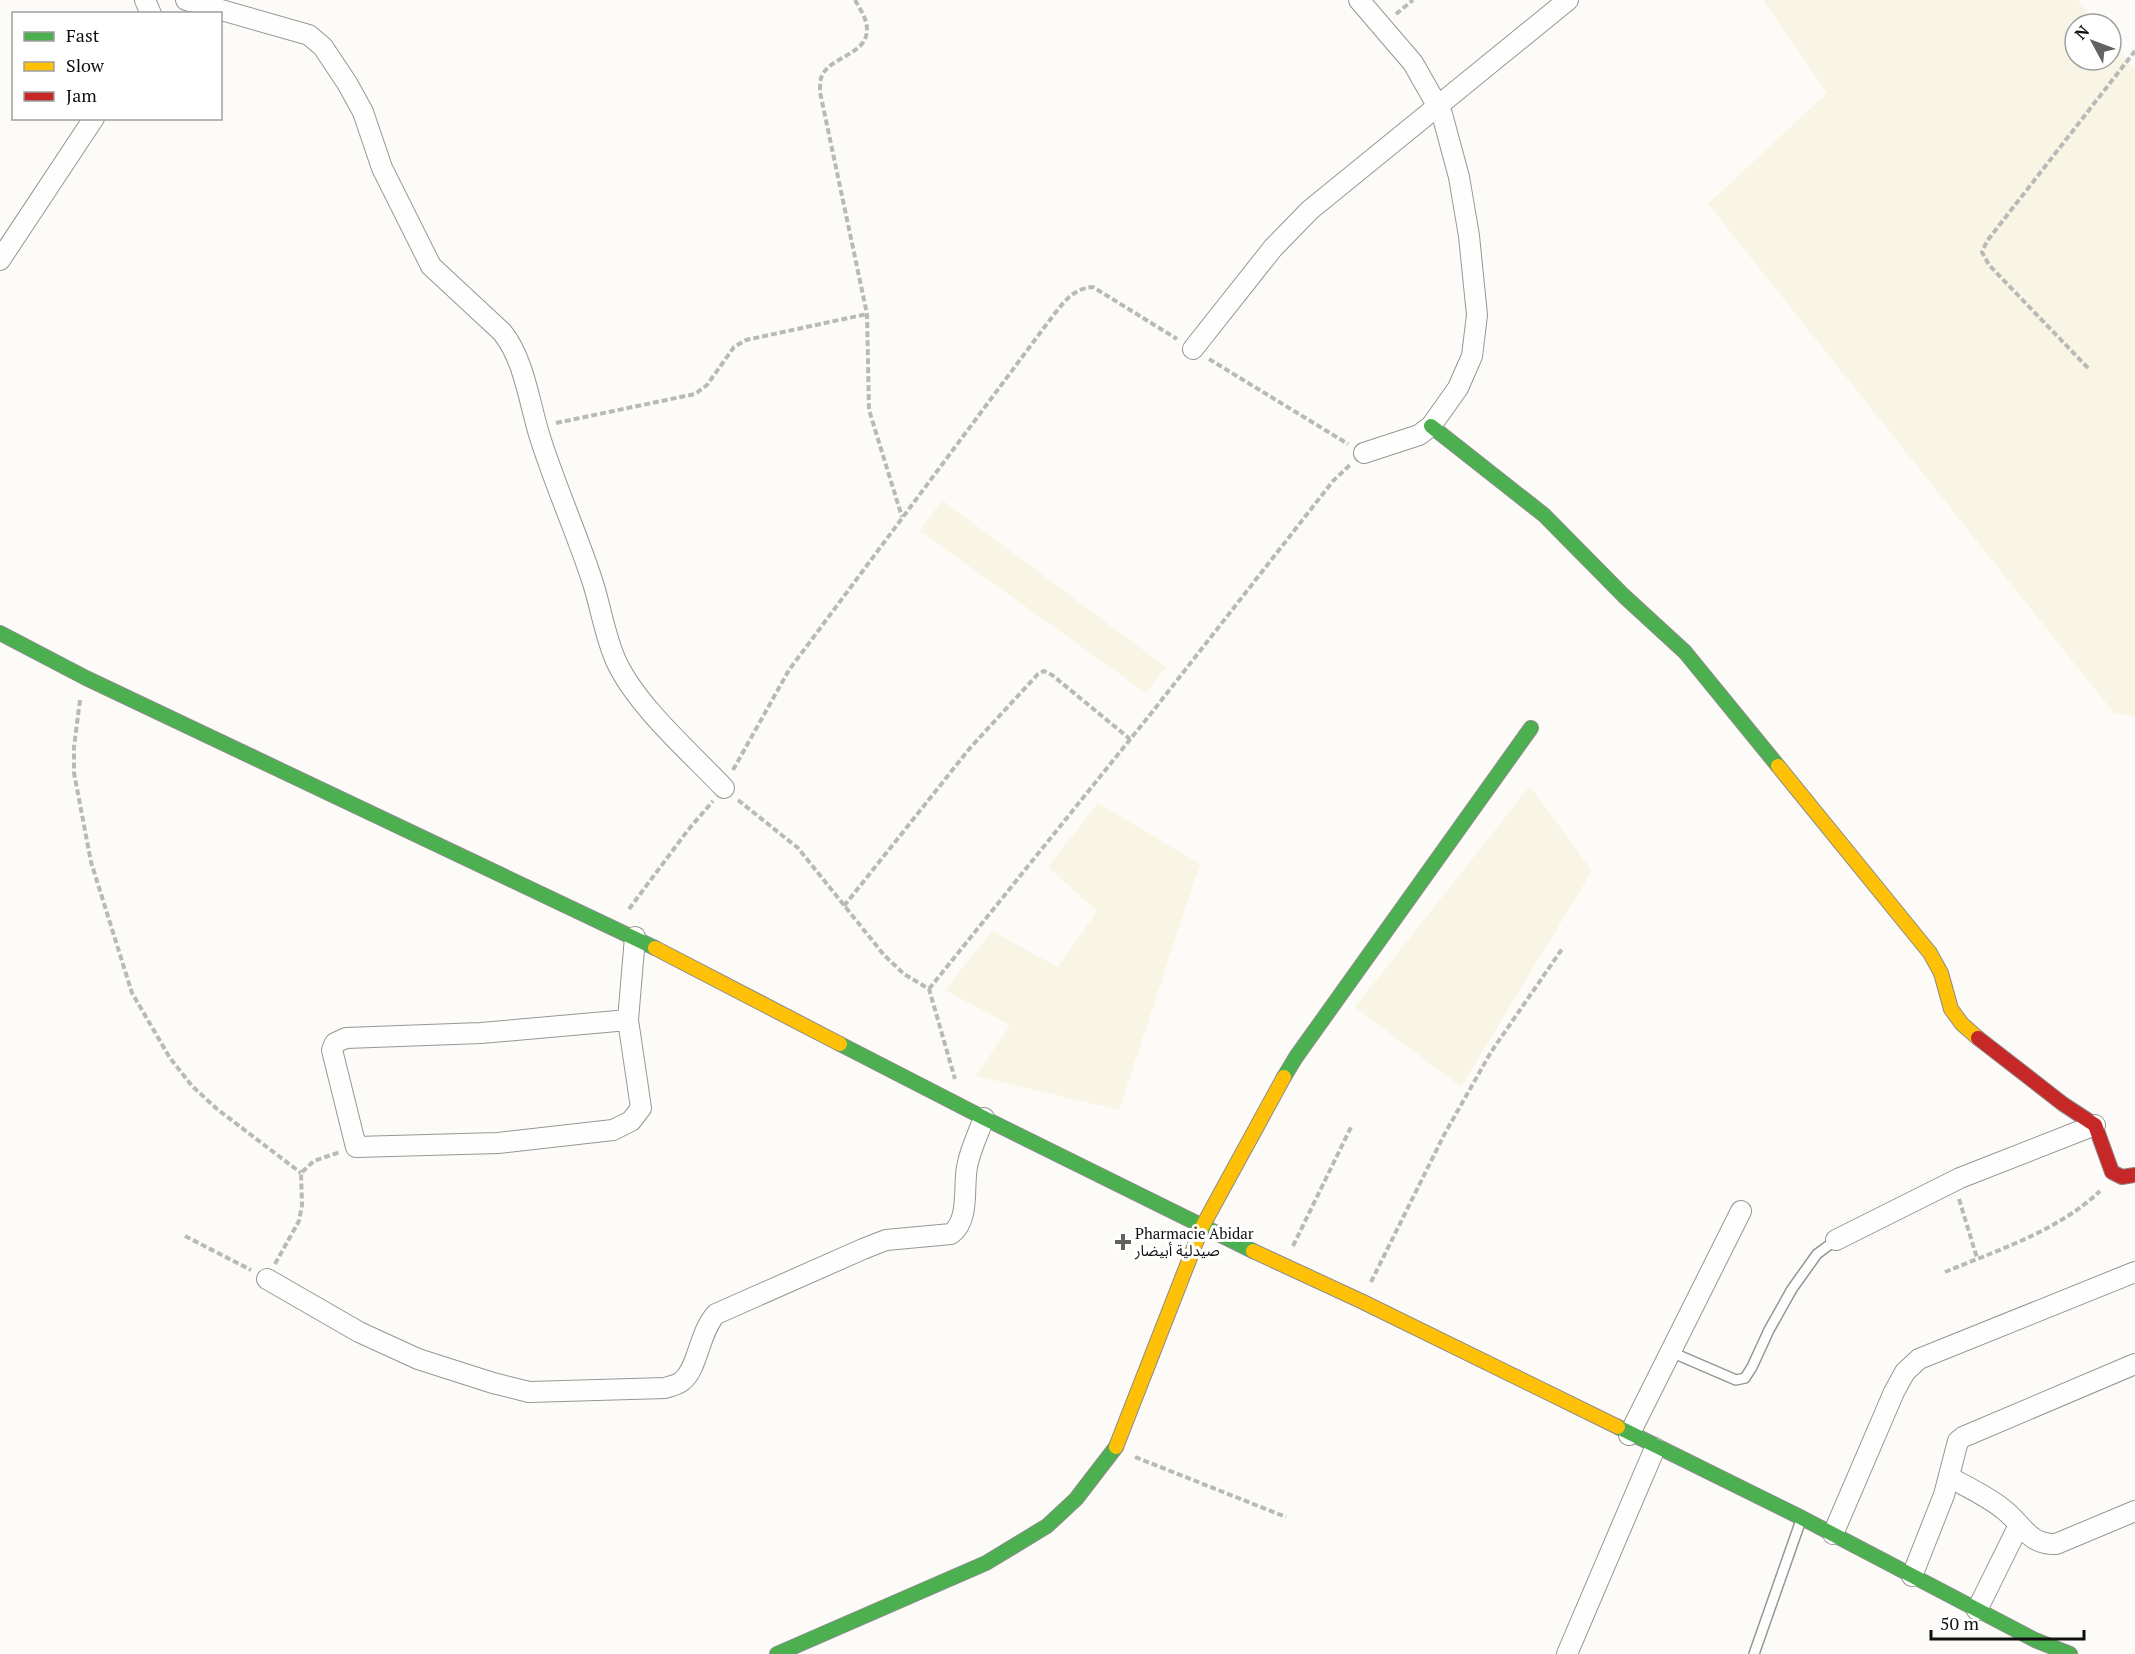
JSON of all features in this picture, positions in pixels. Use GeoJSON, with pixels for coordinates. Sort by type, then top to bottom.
{"type":"FeatureCollection","features":[{"type":"Feature","properties":{"kind":"street"},"geometry":{"type":"LineString","coordinates":[[186,0],[309,35],[323,47],[363,112],[382,168],[431,266],[510,342],[537,427],[592,581],[616,660],[627,681],[646,705],[724,788]]}},
{"type":"Feature","properties":{"kind":"street"},"geometry":{"type":"LineString","coordinates":[[1359,0],[1413,63],[1442,114],[1459,177],[1469,236],[1477,315],[1472,356],[1458,388],[1431,426],[1419,435],[1364,453]]}},
{"type":"Feature","properties":{"kind":"street"},"geometry":{"type":"LineString","coordinates":[[1193,349],[1288,231],[1310,210],[1568,0]]}},
{"type":"Feature","properties":{"kind":"street"},"geometry":{"type":"LineString","coordinates":[[0,260],[93,120]]}},
{"type":"Feature","properties":{"kind":"street"},"geometry":{"type":"LineString","coordinates":[[1431,426],[1544,514],[1624,596],[1685,652],[1929,953],[1941,973],[1951,1009],[1962,1024],[2002,1058],[2095,1125],[2107,1162],[2116,1176],[2135,1175]]}},
{"type":"Feature","properties":{"kind":"street"},"geometry":{"type":"LineString","coordinates":[[0,633],[86,678],[616,928],[984,1118],[1202,1227],[1361,1301],[1655,1448],[1802,1518],[2035,1640],[2070,1654]]}},
{"type":"Feature","properties":{"kind":"street"},"geometry":{"type":"LineString","coordinates":[[777,1654],[986,1563],[1047,1526],[1076,1499],[1115,1449],[1202,1227],[1273,1095],[1296,1057],[1531,728]]}},
{"type":"Feature","properties":{"kind":"street"},"geometry":{"type":"LineString","coordinates":[[628,1020],[481,1033],[346,1038],[335,1043],[332,1050],[356,1147],[498,1143],[613,1130],[632,1121],[641,1108],[628,1020],[635,938]]}},
{"type":"Feature","properties":{"kind":"street"},"geometry":{"type":"LineString","coordinates":[[267,1279],[359,1332],[418,1359],[493,1383],[529,1392],[665,1388],[682,1382],[690,1373],[708,1323],[716,1314],[886,1240],[951,1234],[962,1220],[966,1168],[984,1118]]}},
{"type":"Feature","properties":{"kind":"street"},"geometry":{"type":"LineString","coordinates":[[1836,1240],[1954,1181],[2095,1125]]}},
{"type":"Feature","properties":{"kind":"street"},"geometry":{"type":"LineString","coordinates":[[1629,1435],[1741,1211]]}},
{"type":"Feature","properties":{"kind":"street"},"geometry":{"type":"LineString","coordinates":[[1833,1534],[1894,1392],[1905,1372],[1919,1359],[2135,1272]]}},
{"type":"Feature","properties":{"kind":"street"},"geometry":{"type":"LineString","coordinates":[[1912,1576],[1944,1495],[1956,1445],[1963,1437],[2135,1364]]}},
{"type":"Feature","properties":{"kind":"street"},"geometry":{"type":"LineString","coordinates":[[1567,1654],[1655,1448]]}},
{"type":"Feature","properties":{"kind":"street"},"geometry":{"type":"LineString","coordinates":[[1949,1477],[2004,1509],[2032,1539],[2045,1545],[2056,1544],[2135,1511]]}},
{"type":"Feature","properties":{"kind":"street"},"geometry":{"type":"LineString","coordinates":[[1977,1610],[2019,1525]]}},
{"type":"Feature","properties":{"kind":"lane"},"geometry":{"type":"LineString","coordinates":[[1671,1352],[1736,1380],[1745,1378],[1798,1280],[1817,1254],[1836,1240]]}},
{"type":"Feature","properties":{"kind":"lane"},"geometry":{"type":"LineString","coordinates":[[1754,1654],[1802,1518]]}},
{"type":"Feature","properties":{"kind":"path"},"geometry":{"type":"LineString","coordinates":[[855,0],[866,23],[862,45],[826,70],[821,78],[820,92],[867,314],[869,410],[903,518]]}},
{"type":"Feature","properties":{"kind":"path"},"geometry":{"type":"LineString","coordinates":[[2088,368],[1989,265],[1982,252],[1987,241],[2135,51]]}},
{"type":"Feature","properties":{"kind":"path"},"geometry":{"type":"LineString","coordinates":[[616,928],[688,830],[724,788],[789,670],[1046,325],[1071,295],[1081,288],[1093,287],[1364,453],[1333,481],[929,989]]}},
{"type":"Feature","properties":{"kind":"path"},"geometry":{"type":"LineString","coordinates":[[537,427],[695,394],[707,385],[734,347],[746,340],[867,314]]}},
{"type":"Feature","properties":{"kind":"path"},"geometry":{"type":"LineString","coordinates":[[844,906],[970,748],[1038,674],[1044,671],[1052,675],[1130,739]]}},
{"type":"Feature","properties":{"kind":"path"},"geometry":{"type":"LineString","coordinates":[[86,678],[74,747],[74,773],[91,862],[132,993],[170,1058],[192,1086],[217,1109],[301,1173]]}},
{"type":"Feature","properties":{"kind":"path"},"geometry":{"type":"LineString","coordinates":[[724,788],[798,848],[884,955],[904,974],[929,989],[954,1070],[959,1105]]}},
{"type":"Feature","properties":{"kind":"path"},"geometry":{"type":"LineString","coordinates":[[1361,1301],[1444,1135],[1491,1052],[1562,949]]}},
{"type":"Feature","properties":{"kind":"path"},"geometry":{"type":"LineString","coordinates":[[1284,1265],[1352,1125]]}},
{"type":"Feature","properties":{"kind":"path"},"geometry":{"type":"LineString","coordinates":[[185,1236],[267,1279],[299,1221],[302,1205],[301,1173],[314,1161],[356,1147]]}},
{"type":"Feature","properties":{"kind":"path"},"geometry":{"type":"LineString","coordinates":[[1945,1272],[2028,1238],[2095,1196],[2116,1176]]}},
{"type":"Feature","properties":{"kind":"path"},"geometry":{"type":"LineString","coordinates":[[1954,1181],[1977,1258]]}},
{"type":"Feature","properties":{"kind":"path"},"geometry":{"type":"LineString","coordinates":[[1115,1449],[1286,1517]]}},
{"type":"Feature","properties":{"kind":"shaded area"},"geometry":{"type":"Polygon","coordinates":[[[1763,0],[2078,0],[2088,12],[2063,12],[2063,72],[2123,72],[2123,55],[2135,70],[2135,716],[2114,713],[1708,204],[1827,93],[1763,0]]]}},
{"type":"Feature","properties":{"kind":"shaded area"},"geometry":{"type":"Polygon","coordinates":[[[942,500],[1166,667],[1146,693],[920,531],[942,500]]]}},
{"type":"Feature","properties":{"kind":"shaded area"},"geometry":{"type":"Polygon","coordinates":[[[1530,786],[1592,871],[1461,1087],[1355,1007],[1530,786]]]}},
{"type":"Feature","properties":{"kind":"shaded area"},"geometry":{"type":"Polygon","coordinates":[[[1098,803],[1200,864],[1119,1110],[976,1076],[1010,1025],[945,990],[992,931],[1058,967],[1097,911],[1048,867],[1098,803]]]}},
{"type":"Feature","properties":{"kind":"traffic: fast"},"geometry":{"type":"LineString","coordinates":[[1431,426],[1544,515],[1624,596],[1685,652],[1778,766]]}},
{"type":"Feature","properties":{"kind":"traffic: fast"},"geometry":{"type":"LineString","coordinates":[[0,633],[86,678],[655,948]]}},
{"type":"Feature","properties":{"kind":"traffic: fast"},"geometry":{"type":"LineString","coordinates":[[1284,1077],[1531,728]]}},
{"type":"Feature","properties":{"kind":"traffic: fast"},"geometry":{"type":"LineString","coordinates":[[840,1044],[1253,1251]]}},
{"type":"Feature","properties":{"kind":"traffic: fast"},"geometry":{"type":"LineString","coordinates":[[1618,1427],[1802,1518],[2035,1640],[2070,1654]]}},
{"type":"Feature","properties":{"kind":"traffic: fast"},"geometry":{"type":"LineString","coordinates":[[777,1654],[986,1563],[1047,1526],[1076,1499],[1116,1447]]}},
{"type":"Feature","properties":{"kind":"traffic: slow"},"geometry":{"type":"LineString","coordinates":[[1778,766],[1930,953],[1941,973],[1951,1009],[1962,1024],[1978,1038]]}},
{"type":"Feature","properties":{"kind":"traffic: slow"},"geometry":{"type":"LineString","coordinates":[[655,948],[840,1044]]}},
{"type":"Feature","properties":{"kind":"traffic: slow"},"geometry":{"type":"LineString","coordinates":[[1116,1447],[1202,1227],[1284,1077]]}},
{"type":"Feature","properties":{"kind":"traffic: slow"},"geometry":{"type":"LineString","coordinates":[[1253,1251],[1361,1301],[1618,1427]]}},
{"type":"Feature","properties":{"kind":"traffic: jam"},"geometry":{"type":"LineString","coordinates":[[1978,1038],[2063,1104],[2095,1125],[2112,1172],[2122,1177],[2135,1175]]}},
{"type":"Feature","properties":{"kind":"place","name":"Pharmacie Abidar صيدلية أبيضار"},"geometry":{"type":"Point","coordinates":[1123,1242]}}]}
